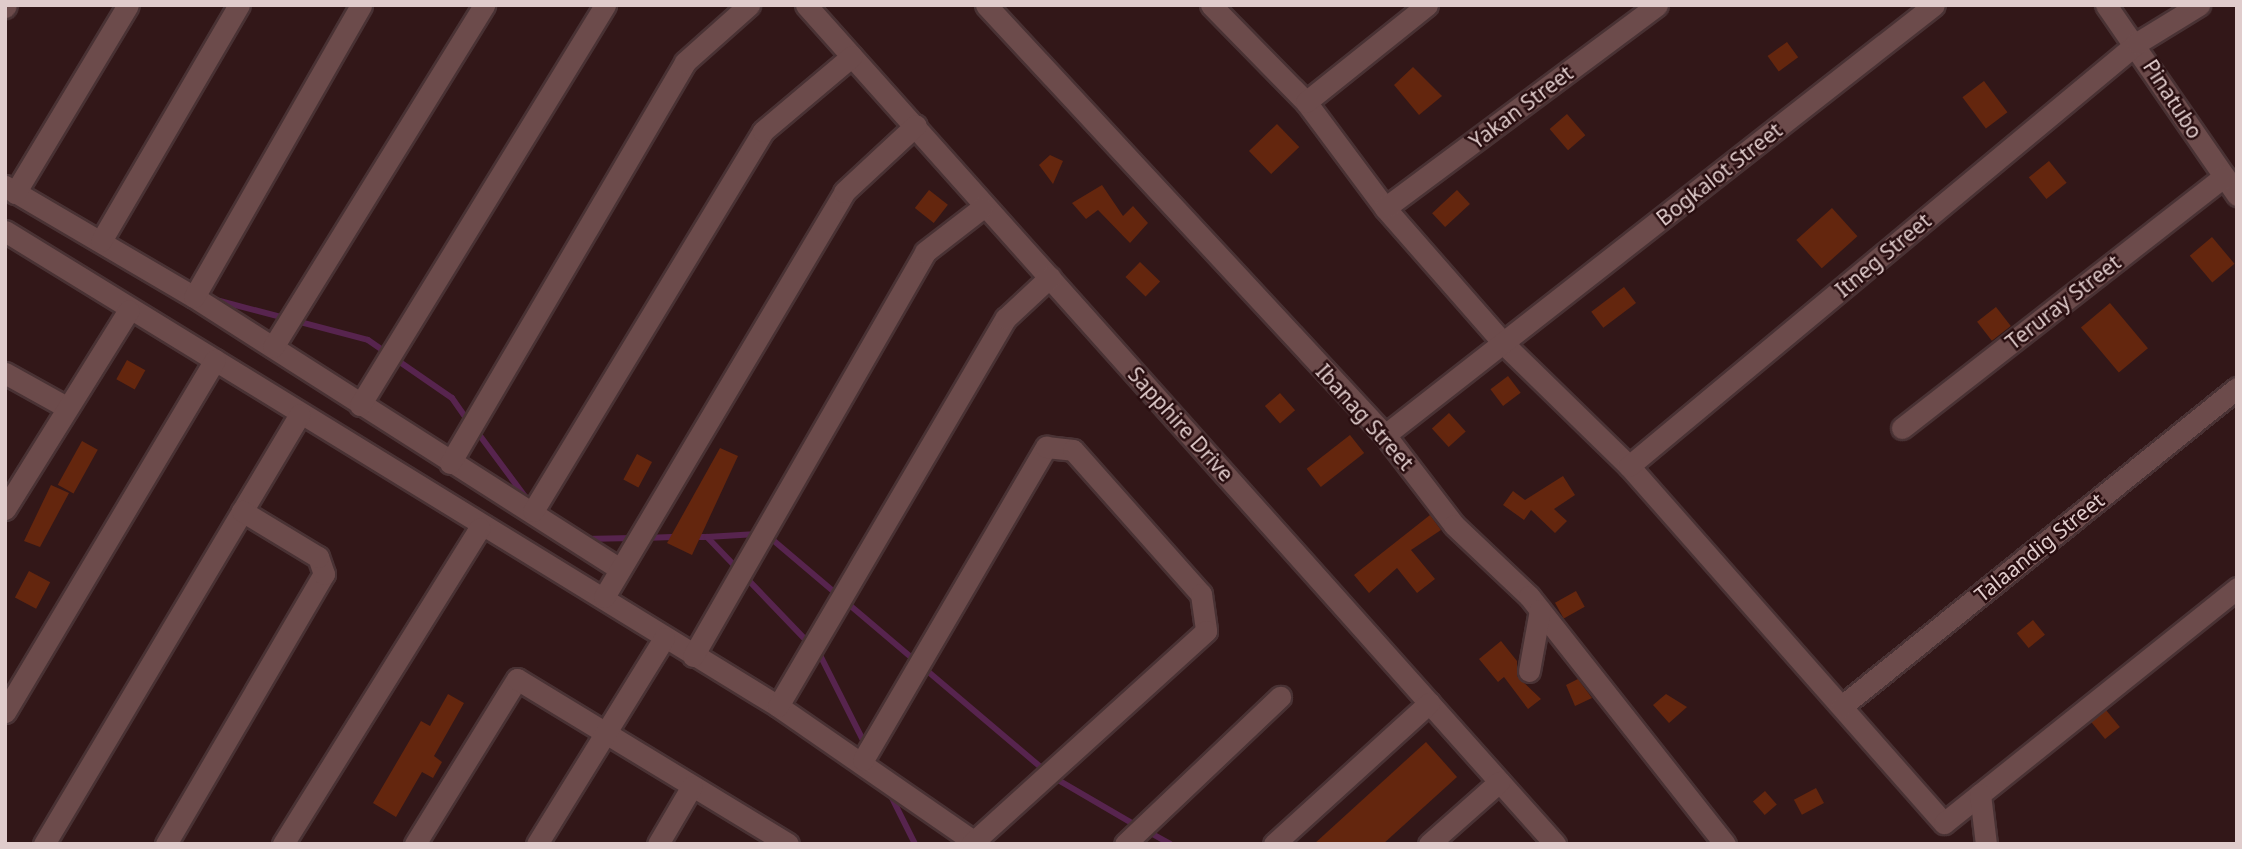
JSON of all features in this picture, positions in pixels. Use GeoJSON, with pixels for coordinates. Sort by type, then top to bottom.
{"type":"FeatureCollection","features":[{"type":"Feature","properties":{"kind":"street"},"geometry":{"type":"LineString","coordinates":[[128,5],[10,190],[194,297],[450,463],[533,511],[621,569]]}},
{"type":"Feature","properties":{"kind":"street"},"geometry":{"type":"LineString","coordinates":[[101,241],[239,5]]}},
{"type":"Feature","properties":{"kind":"street"},"geometry":{"type":"LineString","coordinates":[[194,297],[361,5]]}},
{"type":"Feature","properties":{"kind":"street"},"geometry":{"type":"LineString","coordinates":[[273,347],[484,5]]}},
{"type":"Feature","properties":{"kind":"street"},"geometry":{"type":"LineString","coordinates":[[360,405],[605,5]]}},
{"type":"Feature","properties":{"kind":"street"},"geometry":{"type":"LineString","coordinates":[[450,463],[685,62],[749,5]]}},
{"type":"Feature","properties":{"kind":"street","name":"Sapphire Drive"},"geometry":{"type":"LineString","coordinates":[[806,5],[916,125],[982,208],[1050,278],[1555,844]]}},
{"type":"Feature","properties":{"kind":"street","name":"Ibanag Street"},"geometry":{"type":"LineString","coordinates":[[986,5],[1385,435],[1454,525],[1540,610],[1725,844]]}},
{"type":"Feature","properties":{"kind":"street"},"geometry":{"type":"LineString","coordinates":[[1211,5],[1306,102],[1385,208],[1503,343],[1629,466],[1944,823],[2237,588]]}},
{"type":"Feature","properties":{"kind":"street"},"geometry":{"type":"LineString","coordinates":[[1306,102],[1427,5]]}},
{"type":"Feature","properties":{"kind":"street","name":"Yakan Street"},"geometry":{"type":"LineString","coordinates":[[1385,208],[1657,5]]}},
{"type":"Feature","properties":{"kind":"street","name":"Bogkalot Street"},"geometry":{"type":"LineString","coordinates":[[1385,435],[1934,5]]}},
{"type":"Feature","properties":{"kind":"street","name":"Pinatubo"},"geometry":{"type":"LineString","coordinates":[[2106,5],[2137,43],[2237,195]]}},
{"type":"Feature","properties":{"kind":"street","name":"Itneg Street"},"geometry":{"type":"LineString","coordinates":[[1629,466],[2137,43],[2199,5]]}},
{"type":"Feature","properties":{"kind":"street"},"geometry":{"type":"LineString","coordinates":[[533,511],[763,131],[852,55]]}},
{"type":"Feature","properties":{"kind":"street"},"geometry":{"type":"LineString","coordinates":[[604,597],[844,192],[916,125]]}},
{"type":"Feature","properties":{"kind":"street","name":"Teruray Street"},"geometry":{"type":"LineString","coordinates":[[1902,428],[2224,176]]}},
{"type":"Feature","properties":{"kind":"street"},"geometry":{"type":"LineString","coordinates":[[693,656],[925,251],[982,208]]}},
{"type":"Feature","properties":{"kind":"street"},"geometry":{"type":"LineString","coordinates":[[5,231],[480,528],[604,597],[664,638],[778,706],[863,760],[974,843],[1206,631],[1201,594],[1073,450],[1046,447],[863,760]]}},
{"type":"Feature","properties":{"kind":"street"},"geometry":{"type":"LineString","coordinates":[[778,706],[1006,318],[1050,278]]}},
{"type":"Feature","properties":{"kind":"street"},"geometry":{"type":"LineString","coordinates":[[7,502],[129,310]]}},
{"type":"Feature","properties":{"kind":"street"},"geometry":{"type":"LineString","coordinates":[[5,712],[215,360]]}},
{"type":"Feature","properties":{"kind":"street"},"geometry":{"type":"LineString","coordinates":[[5,373],[66,407]]}},
{"type":"Feature","properties":{"kind":"street","name":"Talaandig Street"},"geometry":{"type":"LineString","coordinates":[[1842,706],[2237,388]]}},
{"type":"Feature","properties":{"kind":"street"},"geometry":{"type":"LineString","coordinates":[[44,844],[300,414]]}},
{"type":"Feature","properties":{"kind":"street"},"geometry":{"type":"LineString","coordinates":[[166,844],[324,574],[318,557],[242,511]]}},
{"type":"Feature","properties":{"kind":"street"},"geometry":{"type":"LineString","coordinates":[[283,844],[480,528]]}},
{"type":"Feature","properties":{"kind":"street"},"geometry":{"type":"LineString","coordinates":[[1529,671],[1540,610]]}},
{"type":"Feature","properties":{"kind":"street"},"geometry":{"type":"LineString","coordinates":[[537,844],[601,733],[664,638]]}},
{"type":"Feature","properties":{"kind":"street"},"geometry":{"type":"LineString","coordinates":[[415,844],[517,679],[601,733],[788,844]]}},
{"type":"Feature","properties":{"kind":"street"},"geometry":{"type":"LineString","coordinates":[[1125,844],[1280,697]]}},
{"type":"Feature","properties":{"kind":"street"},"geometry":{"type":"LineString","coordinates":[[1273,844],[1429,702]]}},
{"type":"Feature","properties":{"kind":"street"},"geometry":{"type":"LineString","coordinates":[[1429,844],[1499,782]]}},
{"type":"Feature","properties":{"kind":"street"},"geometry":{"type":"LineString","coordinates":[[658,844],[692,786]]}},
{"type":"Feature","properties":{"kind":"street"},"geometry":{"type":"LineString","coordinates":[[1980,794],[1986,844]]}},
{"type":"Feature","properties":{"kind":"building"},"geometry":{"type":"Polygon","coordinates":[[[1787,42],[1798,57],[1779,71],[1768,56],[1787,42]]]}},
{"type":"Feature","properties":{"kind":"building"},"geometry":{"type":"Polygon","coordinates":[[[1413,67],[1442,96],[1419,115],[1394,85],[1413,67]]]}},
{"type":"Feature","properties":{"kind":"building"},"geometry":{"type":"Polygon","coordinates":[[[1984,81],[2007,112],[1986,128],[1962,97],[1984,81]]]}},
{"type":"Feature","properties":{"kind":"building"},"geometry":{"type":"Polygon","coordinates":[[[1567,114],[1585,135],[1568,150],[1550,129],[1567,114]]]}},
{"type":"Feature","properties":{"kind":"building"},"geometry":{"type":"Polygon","coordinates":[[[1277,124],[1299,147],[1271,174],[1249,151],[1277,124]]]}},
{"type":"Feature","properties":{"kind":"building"},"geometry":{"type":"Polygon","coordinates":[[[1050,155],[1063,161],[1053,184],[1039,165],[1050,155]]]}},
{"type":"Feature","properties":{"kind":"building"},"geometry":{"type":"Polygon","coordinates":[[[2049,161],[2067,183],[2046,199],[2029,177],[2049,161]]]}},
{"type":"Feature","properties":{"kind":"building"},"geometry":{"type":"Polygon","coordinates":[[[1102,185],[1123,216],[1133,206],[1148,223],[1130,243],[1098,210],[1086,219],[1072,203],[1102,185]]]}},
{"type":"Feature","properties":{"kind":"building"},"geometry":{"type":"Polygon","coordinates":[[[929,190],[948,205],[934,223],[915,208],[929,190]]]}},
{"type":"Feature","properties":{"kind":"building"},"geometry":{"type":"Polygon","coordinates":[[[1457,190],[1470,204],[1445,227],[1432,213],[1457,190]]]}},
{"type":"Feature","properties":{"kind":"building"},"geometry":{"type":"Polygon","coordinates":[[[1832,208],[1857,236],[1822,268],[1796,240],[1832,208]]]}},
{"type":"Feature","properties":{"kind":"building"},"geometry":{"type":"Polygon","coordinates":[[[2212,237],[2234,264],[2212,282],[2190,256],[2212,237]]]}},
{"type":"Feature","properties":{"kind":"building"},"geometry":{"type":"Polygon","coordinates":[[[1140,262],[1160,281],[1146,297],[1125,277],[1140,262]]]}},
{"type":"Feature","properties":{"kind":"building"},"geometry":{"type":"Polygon","coordinates":[[[1624,287],[1636,303],[1603,328],[1591,312],[1624,287]]]}},
{"type":"Feature","properties":{"kind":"building"},"geometry":{"type":"Polygon","coordinates":[[[2110,303],[2148,348],[2119,373],[2081,327],[2110,303]]]}},
{"type":"Feature","properties":{"kind":"building"},"geometry":{"type":"Polygon","coordinates":[[[1996,307],[2011,326],[1992,341],[1977,322],[1996,307]]]}},
{"type":"Feature","properties":{"kind":"building"},"geometry":{"type":"Polygon","coordinates":[[[127,360],[145,370],[135,389],[116,379],[127,360]]]}},
{"type":"Feature","properties":{"kind":"building"},"geometry":{"type":"Polygon","coordinates":[[[1508,376],[1521,393],[1503,406],[1490,389],[1508,376]]]}},
{"type":"Feature","properties":{"kind":"building"},"geometry":{"type":"Polygon","coordinates":[[[1280,393],[1295,410],[1280,423],[1265,406],[1280,393]]]}},
{"type":"Feature","properties":{"kind":"building"},"geometry":{"type":"Polygon","coordinates":[[[1449,413],[1466,432],[1449,447],[1432,428],[1449,413]]]}},
{"type":"Feature","properties":{"kind":"building"},"geometry":{"type":"Polygon","coordinates":[[[1350,435],[1364,453],[1321,487],[1307,469],[1350,435]]]}},
{"type":"Feature","properties":{"kind":"building"},"geometry":{"type":"Polygon","coordinates":[[[82,441],[98,450],[74,493],[58,485],[82,441]]]}},
{"type":"Feature","properties":{"kind":"building"},"geometry":{"type":"Polygon","coordinates":[[[720,448],[738,456],[692,555],[667,543],[720,448]]]}},
{"type":"Feature","properties":{"kind":"building"},"geometry":{"type":"Polygon","coordinates":[[[637,454],[652,462],[638,488],[623,480],[637,454]]]}},
{"type":"Feature","properties":{"kind":"building"},"geometry":{"type":"Polygon","coordinates":[[[1563,476],[1575,495],[1554,509],[1567,521],[1555,533],[1531,510],[1524,520],[1503,505],[1513,491],[1525,500],[1563,476]]]}},
{"type":"Feature","properties":{"kind":"building"},"geometry":{"type":"Polygon","coordinates":[[[51,485],[69,493],[40,547],[24,541],[51,485]]]}},
{"type":"Feature","properties":{"kind":"building"},"geometry":{"type":"Polygon","coordinates":[[[1430,515],[1441,530],[1411,550],[1435,579],[1417,593],[1397,568],[1369,593],[1354,575],[1430,515]]]}},
{"type":"Feature","properties":{"kind":"building"},"geometry":{"type":"Polygon","coordinates":[[[29,571],[50,582],[36,609],[15,597],[29,571]]]}},
{"type":"Feature","properties":{"kind":"building"},"geometry":{"type":"Polygon","coordinates":[[[1576,591],[1585,607],[1564,618],[1555,603],[1576,591]]]}},
{"type":"Feature","properties":{"kind":"building"},"geometry":{"type":"Polygon","coordinates":[[[2033,620],[2045,635],[2029,648],[2017,633],[2033,620]]]}},
{"type":"Feature","properties":{"kind":"building"},"geometry":{"type":"Polygon","coordinates":[[[1501,641],[1517,661],[1517,676],[1541,699],[1528,709],[1504,677],[1498,682],[1479,659],[1501,641]]]}},
{"type":"Feature","properties":{"kind":"building"},"geometry":{"type":"Polygon","coordinates":[[[1578,679],[1592,698],[1575,706],[1566,685],[1578,679]]]}},
{"type":"Feature","properties":{"kind":"building"},"geometry":{"type":"Polygon","coordinates":[[[448,694],[464,703],[434,756],[442,762],[433,778],[422,772],[396,817],[373,803],[421,721],[430,726],[448,694]]]}},
{"type":"Feature","properties":{"kind":"building"},"geometry":{"type":"Polygon","coordinates":[[[1666,694],[1687,707],[1669,723],[1653,705],[1666,694]]]}},
{"type":"Feature","properties":{"kind":"building"},"geometry":{"type":"Polygon","coordinates":[[[2106,710],[2120,727],[2105,739],[2091,722],[2106,710]]]}},
{"type":"Feature","properties":{"kind":"building"},"geometry":{"type":"Polygon","coordinates":[[[1426,742],[1457,777],[1383,844],[1314,844],[1426,742]]]}},
{"type":"Feature","properties":{"kind":"building"},"geometry":{"type":"Polygon","coordinates":[[[1816,788],[1824,803],[1802,815],[1794,800],[1816,788]]]}},
{"type":"Feature","properties":{"kind":"building"},"geometry":{"type":"Polygon","coordinates":[[[1765,791],[1777,805],[1765,815],[1753,801],[1765,791]]]}},
{"type":"Feature","properties":{"kind":"waterway"},"geometry":{"type":"LineString","coordinates":[[216,300],[368,340],[452,398],[468,421]]}},
{"type":"Feature","properties":{"kind":"waterway"},"geometry":{"type":"LineString","coordinates":[[475,429],[529,502]]}},
{"type":"Feature","properties":{"kind":"waterway"},"geometry":{"type":"LineString","coordinates":[[707,537],[757,534]]}},
{"type":"Feature","properties":{"kind":"waterway"},"geometry":{"type":"LineString","coordinates":[[767,535],[1044,770]]}},
{"type":"Feature","properties":{"kind":"waterway"},"geometry":{"type":"LineString","coordinates":[[644,538],[679,537]]}},
{"type":"Feature","properties":{"kind":"waterway"},"geometry":{"type":"LineString","coordinates":[[693,537],[707,537],[820,655],[866,746]]}},
{"type":"Feature","properties":{"kind":"waterway"},"geometry":{"type":"LineString","coordinates":[[584,539],[633,538]]}},
{"type":"Feature","properties":{"kind":"waterway"},"geometry":{"type":"LineString","coordinates":[[1053,777],[1137,826]]}},
{"type":"Feature","properties":{"kind":"waterway"},"geometry":{"type":"LineString","coordinates":[[888,790],[915,844]]}},
{"type":"Feature","properties":{"kind":"waterway"},"geometry":{"type":"LineString","coordinates":[[1147,831],[1170,844]]}}]}
